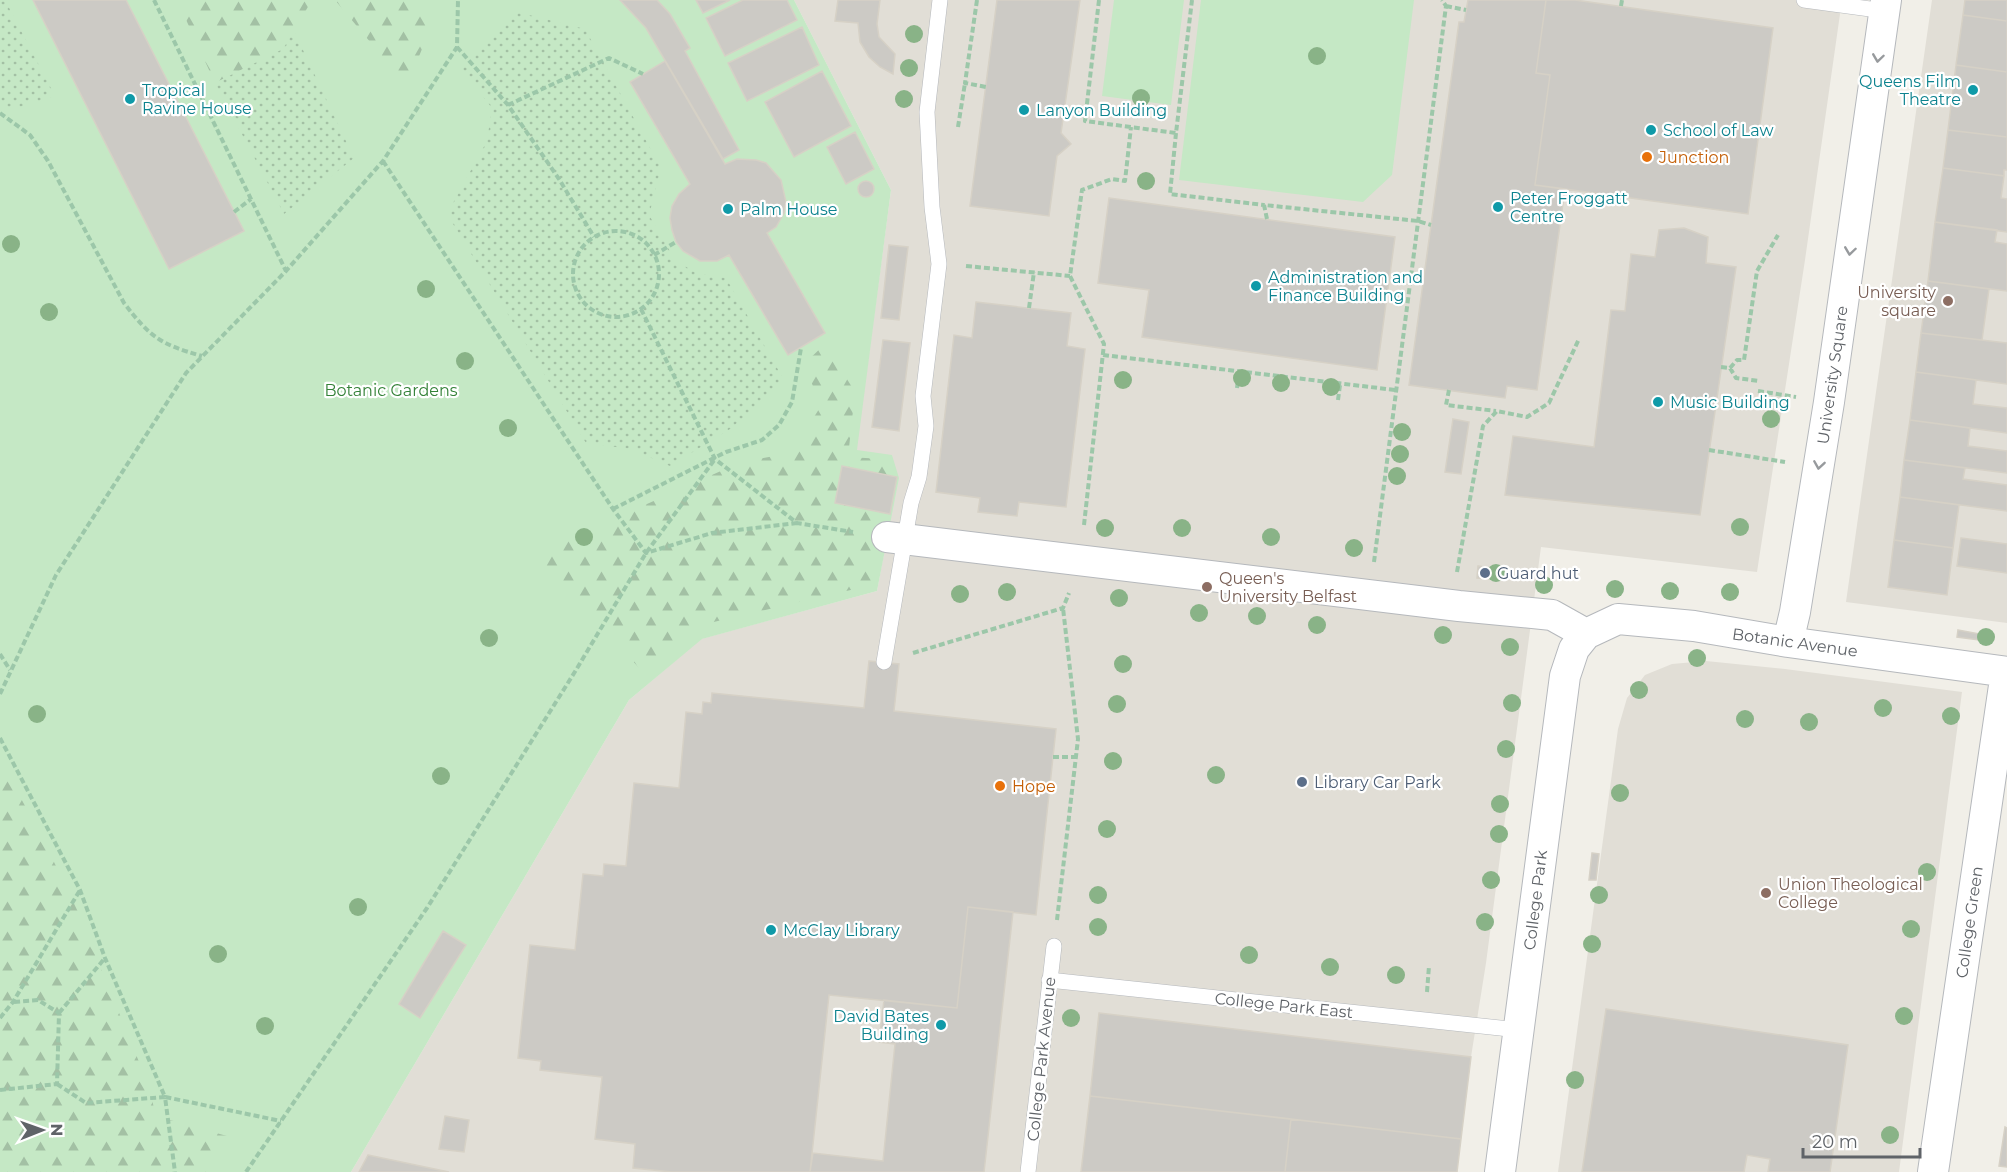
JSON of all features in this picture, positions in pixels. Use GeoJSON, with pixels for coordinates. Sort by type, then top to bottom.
{"type":"FeatureCollection","features":[{"type":"Feature","properties":{"kind":"street","name":"University Square"},"geometry":{"type":"LineString","coordinates":[[1788,642],[1829,402],[1886,5]]}},
{"type":"Feature","properties":{"kind":"street"},"geometry":{"type":"LineString","coordinates":[[896,538],[1451,605],[1552,615],[1586,634]]}},
{"type":"Feature","properties":{"kind":"street","name":"Botanic Avenue"},"geometry":{"type":"LineString","coordinates":[[1586,634],[1618,619],[1694,626],[1788,642],[2007,672]]}},
{"type":"Feature","properties":{"kind":"street","name":"College Park"},"geometry":{"type":"LineString","coordinates":[[1500,1172],[1565,676],[1574,649],[1586,634]]}},
{"type":"Feature","properties":{"kind":"street","name":"College Green"},"geometry":{"type":"LineString","coordinates":[[1933,1172],[2007,672]]}},
{"type":"Feature","properties":{"kind":"lane"},"geometry":{"type":"LineString","coordinates":[[884,662],[896,538],[919,477],[926,426],[923,396],[939,264],[932,207],[927,112],[940,0]]}},
{"type":"Feature","properties":{"kind":"lane"},"geometry":{"type":"LineString","coordinates":[[1804,0],[1886,5]]}},
{"type":"Feature","properties":{"kind":"lane","name":"College Park Avenue"},"geometry":{"type":"LineString","coordinates":[[1028,1172],[1054,946]]}},
{"type":"Feature","properties":{"kind":"lane","name":"College Park East"},"geometry":{"type":"LineString","coordinates":[[1049,980],[1519,1030]]}},
{"type":"Feature","properties":{"kind":"path"},"geometry":{"type":"LineString","coordinates":[[154,0],[286,271]]}},
{"type":"Feature","properties":{"kind":"path"},"geometry":{"type":"LineString","coordinates":[[0,694],[56,575],[186,373],[286,271],[382,161],[457,47],[458,0]]}},
{"type":"Feature","properties":{"kind":"path"},"geometry":{"type":"LineString","coordinates":[[957,136],[977,0]]}},
{"type":"Feature","properties":{"kind":"path"},"geometry":{"type":"LineString","coordinates":[[1100,0],[1084,121],[1176,133]]}},
{"type":"Feature","properties":{"kind":"path"},"geometry":{"type":"LineString","coordinates":[[1192,0],[1170,194],[1418,221],[1431,225]]}},
{"type":"Feature","properties":{"kind":"path"},"geometry":{"type":"LineString","coordinates":[[1370,595],[1446,6],[1442,0]]}},
{"type":"Feature","properties":{"kind":"path"},"geometry":{"type":"LineString","coordinates":[[1621,6],[1622,0]]}},
{"type":"Feature","properties":{"kind":"path"},"geometry":{"type":"LineString","coordinates":[[1446,6],[1466,10]]}},
{"type":"Feature","properties":{"kind":"path"},"geometry":{"type":"LineString","coordinates":[[457,47],[508,105],[559,179],[594,237]]}},
{"type":"Feature","properties":{"kind":"path"},"geometry":{"type":"LineString","coordinates":[[508,105],[609,58],[643,74]]}},
{"type":"Feature","properties":{"kind":"path"},"geometry":{"type":"LineString","coordinates":[[965,83],[986,87]]}},
{"type":"Feature","properties":{"kind":"path"},"geometry":{"type":"LineString","coordinates":[[0,113],[30,135],[48,161],[124,303],[135,318],[150,334],[170,347],[202,356]]}},
{"type":"Feature","properties":{"kind":"path"},"geometry":{"type":"LineString","coordinates":[[1054,946],[1078,739],[1063,608],[1080,561],[1104,344],[1070,276],[1082,190],[1112,179],[1125,181],[1131,127]]}},
{"type":"Feature","properties":{"kind":"path"},"geometry":{"type":"LineString","coordinates":[[382,161],[613,509],[646,553]]}},
{"type":"Feature","properties":{"kind":"path"},"geometry":{"type":"LineString","coordinates":[[234,212],[251,199]]}},
{"type":"Feature","properties":{"kind":"path"},"geometry":{"type":"LineString","coordinates":[[1264,205],[1267,219]]}},
{"type":"Feature","properties":{"kind":"path"},"geometry":{"type":"LineString","coordinates":[[622,231],[636,236],[648,245],[654,255],[659,280],[656,291],[649,302],[631,315],[605,316],[584,303],[577,292],[573,280],[573,267],[577,256],[594,237],[608,232],[622,231]]}},
{"type":"Feature","properties":{"kind":"path"},"geometry":{"type":"LineString","coordinates":[[1730,368],[1737,360],[1744,360],[1757,271],[1778,235]]}},
{"type":"Feature","properties":{"kind":"path"},"geometry":{"type":"LineString","coordinates":[[654,255],[676,242]]}},
{"type":"Feature","properties":{"kind":"path"},"geometry":{"type":"LineString","coordinates":[[939,264],[1070,276]]}},
{"type":"Feature","properties":{"kind":"path"},"geometry":{"type":"LineString","coordinates":[[1029,308],[1034,272]]}},
{"type":"Feature","properties":{"kind":"path"},"geometry":{"type":"LineString","coordinates":[[641,309],[715,459],[796,523]]}},
{"type":"Feature","properties":{"kind":"path"},"geometry":{"type":"LineString","coordinates":[[1449,390],[1446,405],[1527,417],[1549,403],[1579,339]]}},
{"type":"Feature","properties":{"kind":"path"},"geometry":{"type":"LineString","coordinates":[[613,509],[726,452],[762,441],[778,425],[792,402],[801,348]]}},
{"type":"Feature","properties":{"kind":"path"},"geometry":{"type":"LineString","coordinates":[[1103,355],[1395,390]]}},
{"type":"Feature","properties":{"kind":"path"},"geometry":{"type":"LineString","coordinates":[[1721,367],[1730,368]]}},
{"type":"Feature","properties":{"kind":"path"},"geometry":{"type":"LineString","coordinates":[[1730,368],[1736,378],[1759,381]]}},
{"type":"Feature","properties":{"kind":"path"},"geometry":{"type":"LineString","coordinates":[[1237,388],[1239,372]]}},
{"type":"Feature","properties":{"kind":"path"},"geometry":{"type":"LineString","coordinates":[[1338,400],[1340,385]]}},
{"type":"Feature","properties":{"kind":"path"},"geometry":{"type":"LineString","coordinates":[[1451,605],[1483,426],[1497,411]]}},
{"type":"Feature","properties":{"kind":"path"},"geometry":{"type":"LineString","coordinates":[[1709,450],[1748,457]]}},
{"type":"Feature","properties":{"kind":"path"},"geometry":{"type":"LineString","coordinates":[[246,1172],[428,908],[646,553],[715,459]]}},
{"type":"Feature","properties":{"kind":"path"},"geometry":{"type":"LineString","coordinates":[[646,553],[712,532],[796,523],[896,538]]}},
{"type":"Feature","properties":{"kind":"path"},"geometry":{"type":"LineString","coordinates":[[884,662],[1063,608]]}},
{"type":"Feature","properties":{"kind":"path"},"geometry":{"type":"LineString","coordinates":[[0,654],[10,671]]}},
{"type":"Feature","properties":{"kind":"path"},"geometry":{"type":"LineString","coordinates":[[0,738],[80,890],[105,958],[165,1097],[176,1172]]}},
{"type":"Feature","properties":{"kind":"path"},"geometry":{"type":"LineString","coordinates":[[1053,757],[1075,757]]}},
{"type":"Feature","properties":{"kind":"path"},"geometry":{"type":"LineString","coordinates":[[0,1018],[13,1002],[80,890]]}},
{"type":"Feature","properties":{"kind":"path"},"geometry":{"type":"LineString","coordinates":[[57,1084],[59,1013],[105,958]]}},
{"type":"Feature","properties":{"kind":"path"},"geometry":{"type":"LineString","coordinates":[[13,1002],[38,1000],[59,1013]]}},
{"type":"Feature","properties":{"kind":"path"},"geometry":{"type":"LineString","coordinates":[[0,1090],[57,1084],[86,1103],[165,1097],[281,1121]]}},
{"type":"Feature","properties":{"kind":"shaded area","name":"Queen's University Belfast"},"geometry":{"type":"Polygon","coordinates":[[[794,0],[1842,0],[1757,572],[1541,547],[1457,1172],[351,1172],[629,700],[701,639],[877,591],[887,537],[856,450],[891,190],[794,0]]]}},
{"type":"Feature","properties":{"kind":"shaded area","name":"University square"},"geometry":{"type":"Polygon","coordinates":[[[1932,0],[2007,0],[2007,623],[1846,602],[1932,0]]]}},
{"type":"Feature","properties":{"kind":"shaded area","name":"Union Theological College"},"geometry":{"type":"Polygon","coordinates":[[[1706,661],[1962,692],[1899,1172],[1558,1172],[1618,729],[1627,698],[1645,675],[1672,664],[1706,661]]]}},
{"type":"Feature","properties":{"kind":"green space","name":"Botanic Gardens"},"geometry":{"type":"Polygon","coordinates":[[[0,0],[794,0],[891,190],[857,450],[892,455],[899,478],[877,591],[702,639],[629,700],[351,1172],[0,1172],[0,0]]]}},
{"type":"Feature","properties":{"kind":"green space"},"geometry":{"type":"Polygon","coordinates":[[[0,0],[5,0],[55,96],[10,110],[0,105],[0,0]]]}},
{"type":"Feature","properties":{"kind":"green space"},"geometry":{"type":"Polygon","coordinates":[[[177,0],[312,0],[283,49],[215,83],[177,0]]]}},
{"type":"Feature","properties":{"kind":"green space"},"geometry":{"type":"Polygon","coordinates":[[[335,0],[430,0],[424,44],[407,86],[335,0]]]}},
{"type":"Feature","properties":{"kind":"green space"},"geometry":{"type":"Polygon","coordinates":[[[1114,0],[1184,0],[1171,105],[1102,96],[1114,0]]]}},
{"type":"Feature","properties":{"kind":"green space"},"geometry":{"type":"Polygon","coordinates":[[[1201,0],[1414,0],[1392,175],[1363,202],[1179,180],[1201,0]]]}},
{"type":"Feature","properties":{"kind":"green space"},"geometry":{"type":"Polygon","coordinates":[[[517,12],[585,29],[661,168],[649,215],[675,260],[696,273],[726,278],[785,382],[730,429],[670,466],[631,449],[586,443],[447,214],[487,141],[492,108],[461,69],[517,12]]]}},
{"type":"Feature","properties":{"kind":"green space"},"geometry":{"type":"Polygon","coordinates":[[[294,31],[354,158],[284,214],[215,83],[283,49],[294,31]]]}},
{"type":"Feature","properties":{"kind":"green space"},"geometry":{"type":"Polygon","coordinates":[[[825,344],[855,392],[848,457],[883,459],[893,471],[872,585],[705,624],[641,670],[535,554],[741,462],[791,453],[821,406],[804,364],[825,344]]]}},
{"type":"Feature","properties":{"kind":"green space"},"geometry":{"type":"Polygon","coordinates":[[[0,760],[42,837],[78,912],[148,1084],[156,1116],[234,1138],[207,1172],[0,1172],[0,760]]]}},
{"type":"Feature","properties":{"kind":"building","name":"Tropical Ravine House"},"geometry":{"type":"Polygon","coordinates":[[[33,0],[126,0],[244,231],[169,269],[33,0]]]}},
{"type":"Feature","properties":{"kind":"building"},"geometry":{"type":"Polygon","coordinates":[[[620,0],[657,0],[670,14],[690,48],[685,51],[739,150],[723,159],[646,28],[620,0]]]}},
{"type":"Feature","properties":{"kind":"building"},"geometry":{"type":"Polygon","coordinates":[[[696,0],[730,0],[703,13],[696,0]]]}},
{"type":"Feature","properties":{"kind":"building"},"geometry":{"type":"Polygon","coordinates":[[[743,0],[787,0],[797,20],[725,56],[706,18],[743,0]]]}},
{"type":"Feature","properties":{"kind":"building"},"geometry":{"type":"Polygon","coordinates":[[[838,0],[880,0],[877,24],[879,37],[895,54],[893,74],[880,67],[869,57],[860,42],[858,23],[835,21],[838,0]]]}},
{"type":"Feature","properties":{"kind":"building","name":"Lanyon Building"},"geometry":{"type":"Polygon","coordinates":[[[997,0],[1080,0],[1061,133],[1071,144],[1057,156],[1049,216],[970,206],[997,0]]]}},
{"type":"Feature","properties":{"kind":"building","name":"Peter Froggatt Centre"},"geometry":{"type":"Polygon","coordinates":[[[1468,0],[1546,0],[1536,73],[1550,75],[1535,185],[1565,189],[1537,390],[1507,386],[1505,398],[1409,385],[1459,22],[1464,22],[1468,0]]]}},
{"type":"Feature","properties":{"kind":"building","name":"School of Law"},"geometry":{"type":"Polygon","coordinates":[[[1546,0],[1575,0],[1773,28],[1748,214],[1535,185],[1550,75],[1536,73],[1546,0]]]}},
{"type":"Feature","properties":{"kind":"building"},"geometry":{"type":"Polygon","coordinates":[[[1965,0],[2007,0],[2007,21],[1963,15],[1965,0]]]}},
{"type":"Feature","properties":{"kind":"building"},"geometry":{"type":"Polygon","coordinates":[[[1963,15],[2007,21],[2007,72],[1956,65],[1963,15]]]}},
{"type":"Feature","properties":{"kind":"building"},"geometry":{"type":"Polygon","coordinates":[[[802,27],[819,65],[747,101],[728,63],[802,27]]]}},
{"type":"Feature","properties":{"kind":"building","name":"Palm House"},"geometry":{"type":"Polygon","coordinates":[[[665,61],[725,164],[737,159],[756,160],[766,163],[781,180],[786,202],[784,213],[776,227],[767,233],[825,333],[788,355],[729,255],[717,261],[700,261],[683,251],[676,242],[670,218],[672,206],[679,194],[690,184],[630,82],[665,61]]]}},
{"type":"Feature","properties":{"kind":"building"},"geometry":{"type":"Polygon","coordinates":[[[1956,65],[2007,72],[2007,137],[1948,130],[1956,65]]]}},
{"type":"Feature","properties":{"kind":"building"},"geometry":{"type":"Polygon","coordinates":[[[822,71],[851,126],[794,157],[765,102],[822,71]]]}},
{"type":"Feature","properties":{"kind":"building"},"geometry":{"type":"Polygon","coordinates":[[[1948,130],[2007,137],[2007,170],[2004,170],[2004,176],[1943,168],[1948,130]]]}},
{"type":"Feature","properties":{"kind":"building"},"geometry":{"type":"Polygon","coordinates":[[[855,132],[874,169],[846,184],[827,147],[855,132]]]}},
{"type":"Feature","properties":{"kind":"building"},"geometry":{"type":"Polygon","coordinates":[[[1943,168],[2004,176],[2001,198],[2007,199],[2007,232],[1935,222],[1943,168]]]}},
{"type":"Feature","properties":{"kind":"building"},"geometry":{"type":"Polygon","coordinates":[[[866,181],[874,189],[866,197],[858,189],[866,181]]]}},
{"type":"Feature","properties":{"kind":"building","name":"Administration and Finance Building"},"geometry":{"type":"Polygon","coordinates":[[[1109,198],[1395,237],[1377,370],[1142,337],[1149,290],[1098,283],[1109,198]]]}},
{"type":"Feature","properties":{"kind":"building"},"geometry":{"type":"Polygon","coordinates":[[[1935,222],[1997,230],[1995,242],[2007,244],[2007,291],[1928,281],[1935,222]]]}},
{"type":"Feature","properties":{"kind":"building","name":"Music Building"},"geometry":{"type":"Polygon","coordinates":[[[1684,228],[1708,237],[1706,263],[1736,267],[1700,515],[1505,495],[1513,436],[1594,447],[1611,310],[1625,311],[1631,254],[1655,257],[1659,230],[1684,228]]]}},
{"type":"Feature","properties":{"kind":"building"},"geometry":{"type":"Polygon","coordinates":[[[889,245],[908,247],[899,320],[881,318],[889,245]]]}},
{"type":"Feature","properties":{"kind":"building"},"geometry":{"type":"Polygon","coordinates":[[[1928,281],[1989,289],[1982,340],[1921,333],[1928,281]]]}},
{"type":"Feature","properties":{"kind":"building"},"geometry":{"type":"Polygon","coordinates":[[[976,302],[1071,313],[1067,346],[1085,349],[1066,507],[1019,502],[1017,516],[978,512],[980,498],[936,492],[954,335],[972,338],[976,302]]]}},
{"type":"Feature","properties":{"kind":"building"},"geometry":{"type":"Polygon","coordinates":[[[1921,333],[2007,343],[2007,384],[1916,372],[1921,333]]]}},
{"type":"Feature","properties":{"kind":"building"},"geometry":{"type":"Polygon","coordinates":[[[883,340],[910,343],[899,431],[872,427],[883,340]]]}},
{"type":"Feature","properties":{"kind":"building"},"geometry":{"type":"Polygon","coordinates":[[[1916,372],[1976,380],[1973,404],[2007,408],[2007,433],[1910,420],[1916,372]]]}},
{"type":"Feature","properties":{"kind":"building"},"geometry":{"type":"Polygon","coordinates":[[[1453,419],[1469,422],[1461,474],[1445,472],[1453,419]]]}},
{"type":"Feature","properties":{"kind":"building"},"geometry":{"type":"Polygon","coordinates":[[[1910,420],[1970,428],[1968,446],[2007,451],[2007,473],[1904,460],[1910,420]]]}},
{"type":"Feature","properties":{"kind":"building"},"geometry":{"type":"Polygon","coordinates":[[[1904,460],[1965,468],[1963,479],[2007,485],[2007,511],[1900,497],[1904,460]]]}},
{"type":"Feature","properties":{"kind":"building"},"geometry":{"type":"Polygon","coordinates":[[[842,466],[897,477],[890,514],[835,503],[842,466]]]}},
{"type":"Feature","properties":{"kind":"building"},"geometry":{"type":"Polygon","coordinates":[[[1900,497],[1959,505],[1953,548],[1894,540],[1900,497]]]}},
{"type":"Feature","properties":{"kind":"building"},"geometry":{"type":"Polygon","coordinates":[[[1961,538],[2007,544],[2007,573],[1957,566],[1961,538]]]}},
{"type":"Feature","properties":{"kind":"building"},"geometry":{"type":"Polygon","coordinates":[[[1894,540],[1953,548],[1947,595],[1888,587],[1894,540]]]}},
{"type":"Feature","properties":{"kind":"building","name":"Guard hut"},"geometry":{"type":"Polygon","coordinates":[[[1478,566],[1492,568],[1490,579],[1477,578],[1478,566]]]}},
{"type":"Feature","properties":{"kind":"building"},"geometry":{"type":"Polygon","coordinates":[[[1958,630],[1980,634],[1979,640],[1957,637],[1958,630]]]}},
{"type":"Feature","properties":{"kind":"building","name":"McClay Library"},"geometry":{"type":"Polygon","coordinates":[[[869,661],[899,664],[894,711],[1056,729],[1036,915],[968,907],[957,1008],[829,995],[810,1172],[672,1172],[633,1168],[635,1144],[595,1139],[602,1077],[540,1070],[541,1061],[518,1058],[530,945],[575,950],[583,874],[603,876],[604,864],[626,866],[634,783],[679,788],[686,712],[702,714],[703,702],[711,703],[712,693],[864,708],[869,661]]]}},
{"type":"Feature","properties":{"kind":"building"},"geometry":{"type":"Polygon","coordinates":[[[1592,853],[1599,854],[1596,880],[1589,880],[1592,853]]]}},
{"type":"Feature","properties":{"kind":"building","name":"David Bates Building"},"geometry":{"type":"Polygon","coordinates":[[[968,907],[1013,912],[984,1172],[810,1172],[813,1153],[883,1161],[895,1044],[879,1042],[884,1000],[957,1008],[968,907]]]}},
{"type":"Feature","properties":{"kind":"building"},"geometry":{"type":"Polygon","coordinates":[[[443,931],[466,945],[420,1018],[399,1004],[443,931]]]}},
{"type":"Feature","properties":{"kind":"building"},"geometry":{"type":"Polygon","coordinates":[[[1606,1009],[1848,1045],[1830,1172],[1768,1172],[1770,1159],[1747,1155],[1744,1172],[1582,1172],[1606,1009]]]}},
{"type":"Feature","properties":{"kind":"building"},"geometry":{"type":"Polygon","coordinates":[[[1099,1013],[1471,1057],[1461,1139],[1090,1096],[1099,1013]]]}},
{"type":"Feature","properties":{"kind":"building"},"geometry":{"type":"Polygon","coordinates":[[[1090,1096],[1291,1119],[1285,1172],[1081,1172],[1090,1096]]]}},
{"type":"Feature","properties":{"kind":"building"},"geometry":{"type":"Polygon","coordinates":[[[445,1116],[469,1120],[464,1152],[439,1149],[445,1116]]]}},
{"type":"Feature","properties":{"kind":"building"},"geometry":{"type":"Polygon","coordinates":[[[1291,1119],[1461,1139],[1457,1172],[1285,1172],[1291,1119]]]}},
{"type":"Feature","properties":{"kind":"building"},"geometry":{"type":"Polygon","coordinates":[[[2005,1127],[2007,1128],[2007,1167],[1999,1166],[2005,1127]]]}},
{"type":"Feature","properties":{"kind":"building"},"geometry":{"type":"Polygon","coordinates":[[[368,1155],[449,1172],[359,1172],[368,1155]]]}},
{"type":"Feature","properties":{"kind":"place","name":"Queens Film Theatre"},"geometry":{"type":"Point","coordinates":[1973,90]}},
{"type":"Feature","properties":{"kind":"place","name":"Tropical Ravine House"},"geometry":{"type":"Point","coordinates":[130,99]}},
{"type":"Feature","properties":{"kind":"place","name":"Lanyon Building"},"geometry":{"type":"Point","coordinates":[1024,110]}},
{"type":"Feature","properties":{"kind":"place","name":"School of Law"},"geometry":{"type":"Point","coordinates":[1651,130]}},
{"type":"Feature","properties":{"kind":"place","name":"Junction"},"geometry":{"type":"Point","coordinates":[1647,157]}},
{"type":"Feature","properties":{"kind":"place","name":"Peter Froggatt Centre"},"geometry":{"type":"Point","coordinates":[1498,207]}},
{"type":"Feature","properties":{"kind":"place","name":"Palm House"},"geometry":{"type":"Point","coordinates":[728,209]}},
{"type":"Feature","properties":{"kind":"place","name":"Administration and Finance Building"},"geometry":{"type":"Point","coordinates":[1256,286]}},
{"type":"Feature","properties":{"kind":"place","name":"University square"},"geometry":{"type":"Point","coordinates":[1948,301]}},
{"type":"Feature","properties":{"kind":"place","name":"Music Building"},"geometry":{"type":"Point","coordinates":[1658,402]}},
{"type":"Feature","properties":{"kind":"place","name":"Guard hut"},"geometry":{"type":"Point","coordinates":[1485,573]}},
{"type":"Feature","properties":{"kind":"place","name":"Queen's University Belfast"},"geometry":{"type":"Point","coordinates":[1207,587]}},
{"type":"Feature","properties":{"kind":"place","name":"Library Car Park"},"geometry":{"type":"Point","coordinates":[1302,782]}},
{"type":"Feature","properties":{"kind":"place","name":"Hope"},"geometry":{"type":"Point","coordinates":[1000,786]}},
{"type":"Feature","properties":{"kind":"place","name":"Union Theological College"},"geometry":{"type":"Point","coordinates":[1766,893]}},
{"type":"Feature","properties":{"kind":"place","name":"McClay Library"},"geometry":{"type":"Point","coordinates":[771,930]}},
{"type":"Feature","properties":{"kind":"place","name":"David Bates Building"},"geometry":{"type":"Point","coordinates":[941,1025]}}]}
